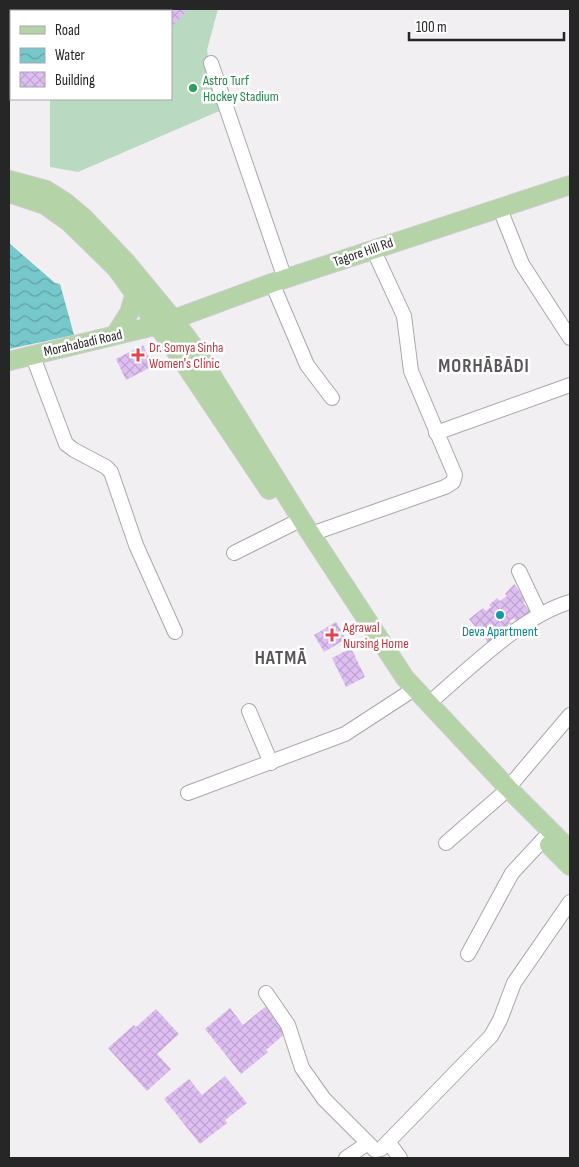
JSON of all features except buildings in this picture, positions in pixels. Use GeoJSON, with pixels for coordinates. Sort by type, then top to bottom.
{"type":"FeatureCollection","features":[{"type":"Feature","properties":{"kind":"main road"},"geometry":{"type":"LineString","coordinates":[[9,180],[46,190],[84,218],[127,263],[311,534],[405,678],[504,792]]}},
{"type":"Feature","properties":{"kind":"main road","name":"Tagore Hill Rd"},"geometry":{"type":"LineString","coordinates":[[166,322],[373,248],[570,185]]}},
{"type":"Feature","properties":{"kind":"main road"},"geometry":{"type":"LineString","coordinates":[[9,193],[45,205],[69,222],[116,268],[135,293],[166,322],[292,524],[408,693],[548,835],[570,850]]}},
{"type":"Feature","properties":{"kind":"main road"},"geometry":{"type":"LineString","coordinates":[[115,335],[129,313],[135,293]]}},
{"type":"Feature","properties":{"kind":"main road","name":"Morahabadi Road"},"geometry":{"type":"LineString","coordinates":[[9,361],[166,322]]}},
{"type":"Feature","properties":{"kind":"main road"},"geometry":{"type":"LineString","coordinates":[[548,835],[570,866]]}},
{"type":"Feature","properties":{"kind":"street"},"geometry":{"type":"LineString","coordinates":[[211,63],[278,281],[307,364],[332,398]]}},
{"type":"Feature","properties":{"kind":"street"},"geometry":{"type":"LineString","coordinates":[[500,208],[522,264],[570,338]]}},
{"type":"Feature","properties":{"kind":"street"},"geometry":{"type":"LineString","coordinates":[[311,534],[446,487],[453,482],[455,475],[411,371],[404,316],[373,248]]}},
{"type":"Feature","properties":{"kind":"street"},"geometry":{"type":"LineString","coordinates":[[32,354],[66,444],[106,467],[115,480],[136,545],[176,632]]}},
{"type":"Feature","properties":{"kind":"street"},"geometry":{"type":"LineString","coordinates":[[436,433],[570,386]]}},
{"type":"Feature","properties":{"kind":"street"},"geometry":{"type":"LineString","coordinates":[[234,553],[292,524]]}},
{"type":"Feature","properties":{"kind":"street"},"geometry":{"type":"LineString","coordinates":[[519,571],[540,615]]}},
{"type":"Feature","properties":{"kind":"street"},"geometry":{"type":"LineString","coordinates":[[428,704],[525,624],[570,602]]}},
{"type":"Feature","properties":{"kind":"street"},"geometry":{"type":"LineString","coordinates":[[188,793],[345,734],[408,693]]}},
{"type":"Feature","properties":{"kind":"street"},"geometry":{"type":"LineString","coordinates":[[249,711],[271,762]]}},
{"type":"Feature","properties":{"kind":"street"},"geometry":{"type":"LineString","coordinates":[[446,843],[504,792],[570,715]]}},
{"type":"Feature","properties":{"kind":"street"},"geometry":{"type":"LineString","coordinates":[[468,954],[512,873],[548,835]]}},
{"type":"Feature","properties":{"kind":"street"},"geometry":{"type":"LineString","coordinates":[[266,993],[288,1025],[302,1068],[324,1099],[375,1150],[382,1149],[390,1143],[491,1036],[500,1020],[514,983],[570,902]]}},
{"type":"Feature","properties":{"kind":"street"},"geometry":{"type":"LineString","coordinates":[[346,1158],[368,1143]]}},
{"type":"Feature","properties":{"kind":"street"},"geometry":{"type":"LineString","coordinates":[[390,1143],[400,1158]]}},
{"type":"Feature","properties":{"kind":"green space","name":"Astro Turf Hockey Stadium"},"geometry":{"type":"Polygon","coordinates":[[[9,9],[218,9],[207,50],[211,78],[224,109],[78,172],[50,167],[50,100],[172,100],[172,10],[10,10],[9,53],[9,9]]]}},
{"type":"Feature","properties":{"kind":"water"},"geometry":{"type":"Polygon","coordinates":[[[9,243],[55,283],[60,284],[74,335],[9,349],[9,243]]]}},
{"type":"Feature","properties":{"kind":"place","name":"Astro Turf Hockey Stadium"},"geometry":{"type":"Point","coordinates":[193,88]}},
{"type":"Feature","properties":{"kind":"place","name":"Dr. Somya Sinha Women's Clinic"},"geometry":{"type":"Point","coordinates":[138,355]}},
{"type":"Feature","properties":{"kind":"place","name":"Deva Apartment"},"geometry":{"type":"Point","coordinates":[500,615]}},
{"type":"Feature","properties":{"kind":"place","name":"Agrawal Nursing Home"},"geometry":{"type":"Point","coordinates":[332,635]}},
{"type":"Feature","properties":{"kind":"district","name":"MORHĀBĀDI"},"geometry":{"type":"Point","coordinates":[484,366]}},
{"type":"Feature","properties":{"kind":"district","name":"HATMĀ"},"geometry":{"type":"Point","coordinates":[281,658]}}]}
